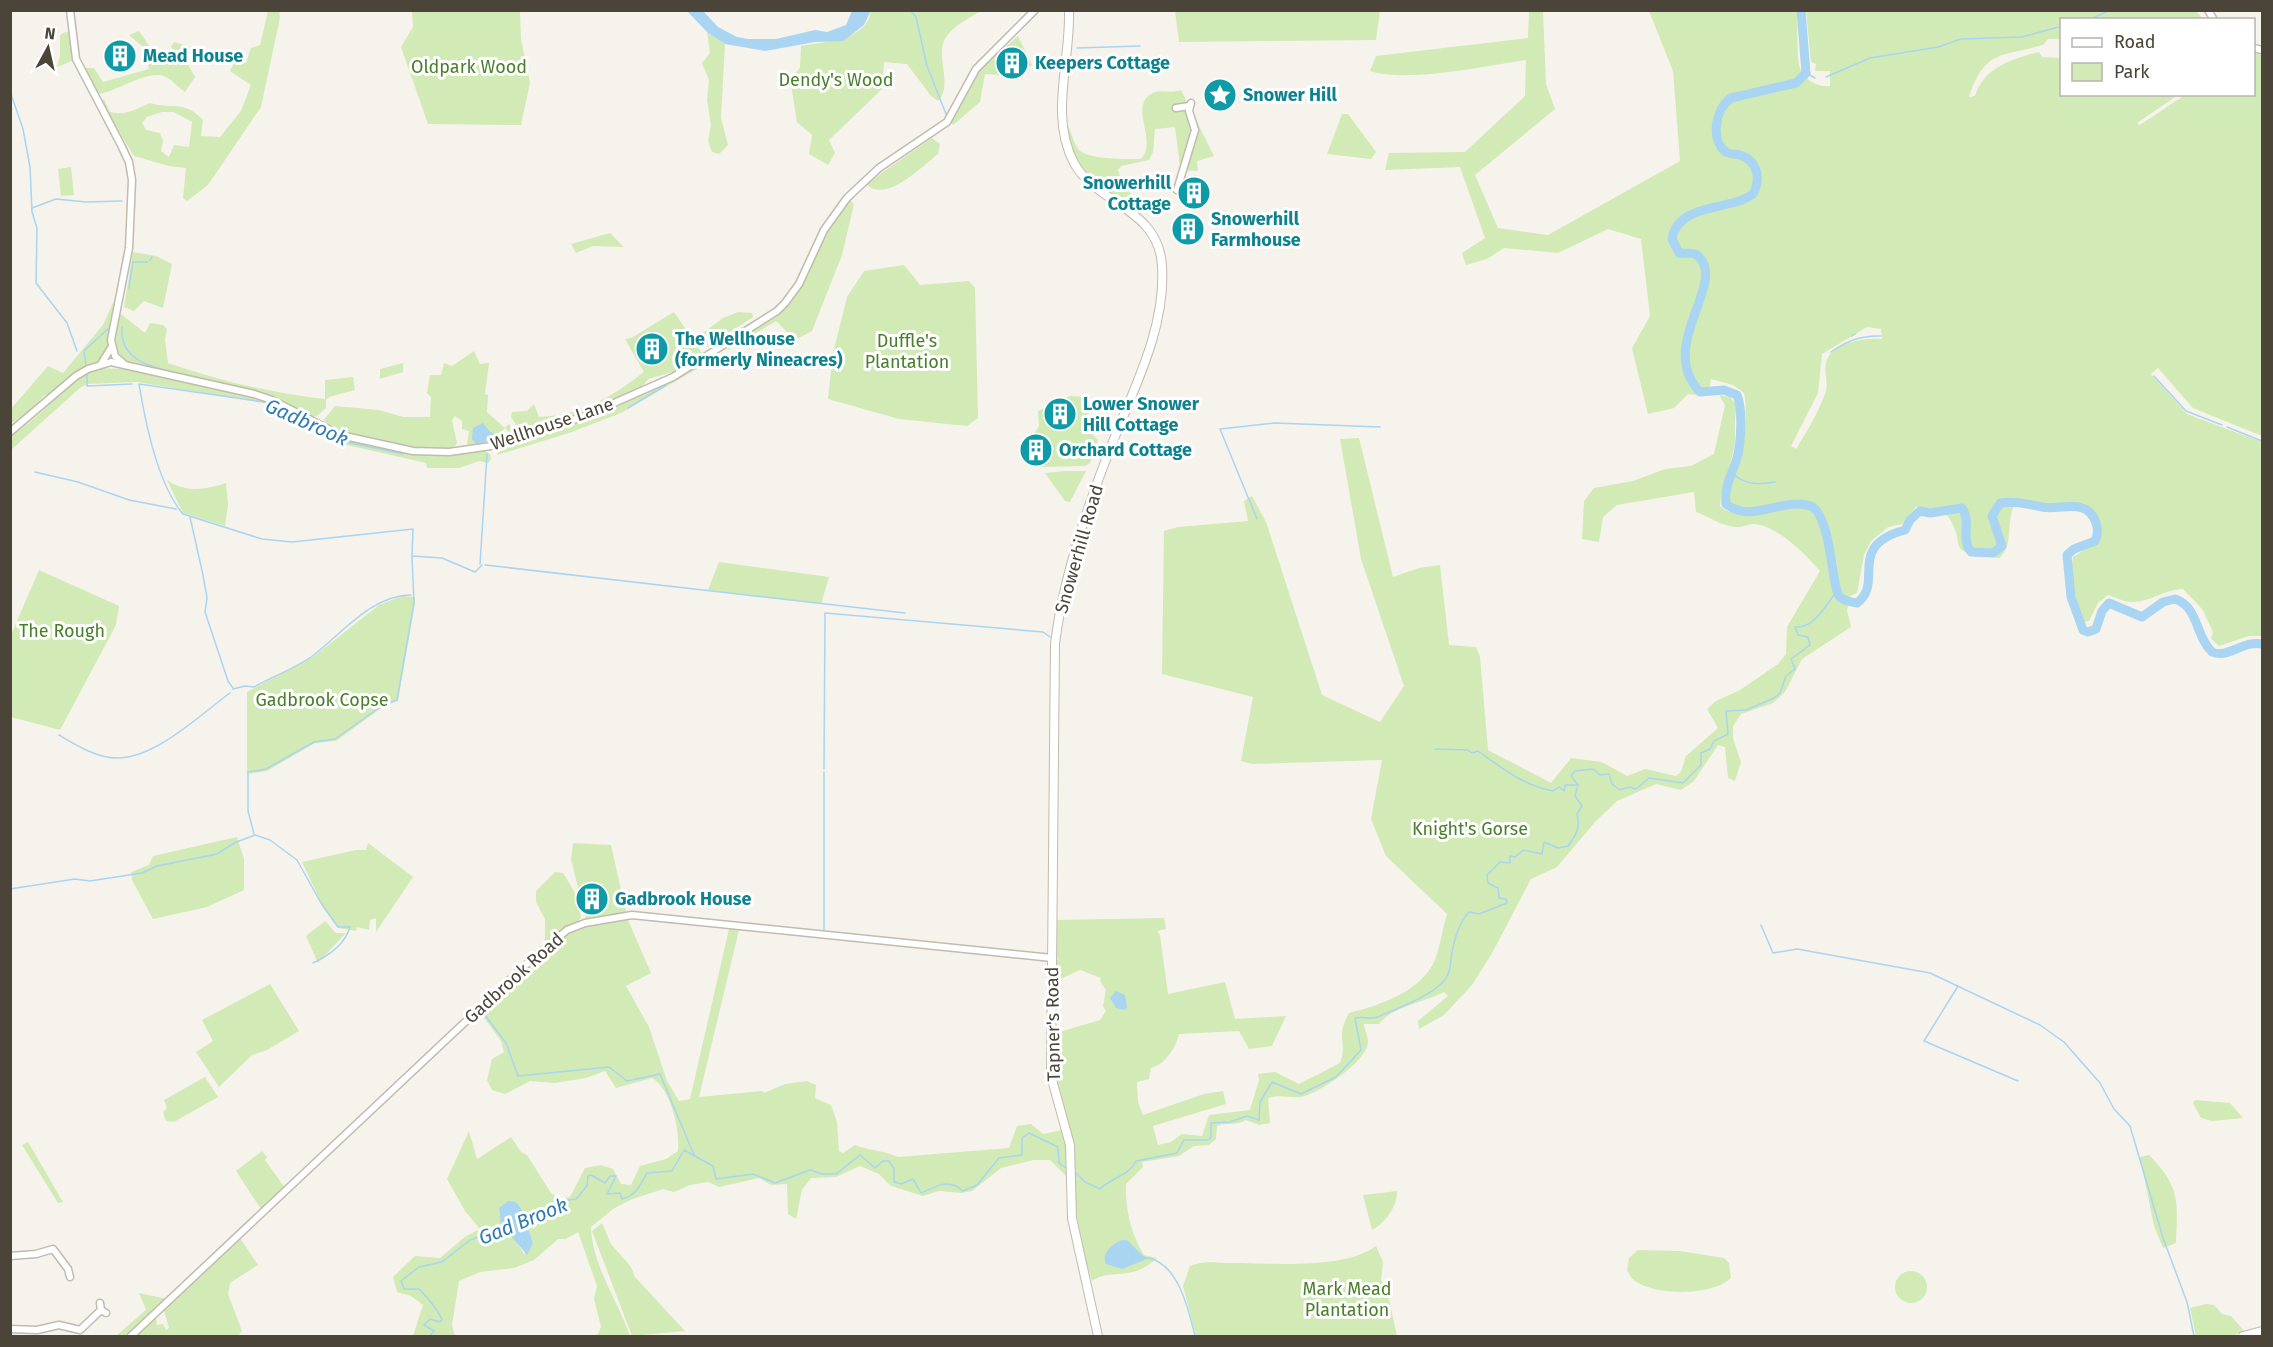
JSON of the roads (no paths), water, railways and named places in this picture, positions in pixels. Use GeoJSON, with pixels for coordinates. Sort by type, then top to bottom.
{"type":"FeatureCollection","features":[{"type":"Feature","properties":{"kind":"street"},"geometry":{"type":"LineString","coordinates":[[70,10],[76,59],[129,162],[132,180],[129,248],[111,348],[101,364]]}},
{"type":"Feature","properties":{"kind":"street","name":"Wellhouse Lane"},"geometry":{"type":"LineString","coordinates":[[10,432],[76,376],[101,364],[124,364],[254,394],[272,400],[340,435],[413,451],[449,452],[491,446],[516,434],[580,418],[673,377],[777,311],[795,291],[824,230],[847,198],[879,168],[947,122],[976,69],[1035,10]]}},
{"type":"Feature","properties":{"kind":"street","name":"Snowerhill Road"},"geometry":{"type":"LineString","coordinates":[[1052,958],[1053,776],[1058,622],[1079,541],[1103,469],[1146,359],[1162,289],[1160,252],[1147,228],[1133,212],[1084,176],[1069,152],[1063,121],[1063,103],[1069,10]]}},
{"type":"Feature","properties":{"kind":"street"},"geometry":{"type":"LineString","coordinates":[[1176,108],[1190,105],[1195,130],[1177,189]]}},
{"type":"Feature","properties":{"kind":"street"},"geometry":{"type":"LineString","coordinates":[[111,348],[124,364]]}},
{"type":"Feature","properties":{"kind":"street","name":"Gadbrook Road"},"geometry":{"type":"LineString","coordinates":[[131,1336],[514,975],[567,930],[585,923],[617,917],[649,916],[794,933],[1052,958]]}},
{"type":"Feature","properties":{"kind":"street","name":"Tapner's Road"},"geometry":{"type":"LineString","coordinates":[[1052,958],[1051,1076],[1070,1145],[1070,1205],[1077,1249],[1098,1336]]}},
{"type":"Feature","properties":{"kind":"street"},"geometry":{"type":"LineString","coordinates":[[10,1256],[36,1254],[53,1249],[68,1269],[69,1277]]}},
{"type":"Feature","properties":{"kind":"street"},"geometry":{"type":"LineString","coordinates":[[10,1329],[36,1330],[59,1325],[80,1330],[102,1309]]}},
{"type":"Feature","properties":{"kind":"street"},"geometry":{"type":"LineString","coordinates":[[2243,1336],[2262,1331]]}},
{"type":"Feature","properties":{"kind":"water"},"geometry":{"type":"Polygon","coordinates":[[[687,11],[703,11],[718,27],[737,37],[748,39],[776,39],[815,30],[827,32],[846,25],[852,11],[870,12],[864,25],[843,41],[815,42],[765,51],[725,44],[707,32],[687,11]]]}},
{"type":"Feature","properties":{"kind":"water"},"geometry":{"type":"Polygon","coordinates":[[[483,423],[490,432],[498,435],[497,438],[477,444],[472,439],[473,428],[483,423]]]}},
{"type":"Feature","properties":{"kind":"water"},"geometry":{"type":"Polygon","coordinates":[[[1116,991],[1125,995],[1127,1007],[1125,1010],[1116,1008],[1110,998],[1116,991]]]}},
{"type":"Feature","properties":{"kind":"water"},"geometry":{"type":"Polygon","coordinates":[[[508,1201],[516,1202],[528,1218],[528,1228],[533,1243],[527,1255],[501,1224],[499,1208],[508,1201]]]}},
{"type":"Feature","properties":{"kind":"water"},"geometry":{"type":"Polygon","coordinates":[[[1122,1240],[1127,1240],[1143,1256],[1149,1258],[1122,1269],[1106,1264],[1106,1252],[1122,1240]]]}},
{"type":"Feature","properties":{"kind":"waterway"},"geometry":{"type":"LineString","coordinates":[[910,10],[916,17],[927,66],[946,114]]}},
{"type":"Feature","properties":{"kind":"waterway"},"geometry":{"type":"LineString","coordinates":[[1801,10],[1806,73],[1796,83],[1731,98],[1721,109],[1718,117],[1716,133],[1721,147],[1728,153],[1746,158],[1754,166],[1757,182],[1753,194],[1732,203],[1694,213],[1676,227],[1672,239],[1679,253],[1697,255],[1705,267],[1701,298],[1688,335],[1685,355],[1688,374],[1700,392],[1724,390],[1737,395],[1739,401],[1740,444],[1727,486],[1726,504],[1736,510],[1746,512],[1791,504],[1813,507],[1824,527],[1837,591],[1840,597],[1857,603],[1865,595],[1871,555],[1876,545],[1887,537],[1905,530],[1910,520],[1920,511],[1930,513],[1962,508],[1966,519],[1966,541],[1971,552],[1993,553],[2002,546],[1992,516],[2000,503],[2049,508],[2080,507],[2092,515],[2097,530],[2095,541],[2074,549],[2067,555],[2071,597],[2083,630],[2088,632],[2096,629],[2102,611],[2109,603],[2142,617],[2163,602],[2175,599],[2189,608],[2202,638],[2212,652],[2218,654],[2255,643],[2262,644]]}},
{"type":"Feature","properties":{"kind":"waterway"},"geometry":{"type":"LineString","coordinates":[[2093,18],[2110,10]]}},
{"type":"Feature","properties":{"kind":"waterway"},"geometry":{"type":"LineString","coordinates":[[2130,10],[2149,10]]}},
{"type":"Feature","properties":{"kind":"waterway"},"geometry":{"type":"LineString","coordinates":[[1826,77],[1870,58],[1938,47],[1961,39],[2022,37],[2060,27]]}},
{"type":"Feature","properties":{"kind":"waterway"},"geometry":{"type":"LineString","coordinates":[[1077,48],[1140,46]]}},
{"type":"Feature","properties":{"kind":"waterway"},"geometry":{"type":"LineString","coordinates":[[1806,73],[1815,78]]}},
{"type":"Feature","properties":{"kind":"waterway"},"geometry":{"type":"LineString","coordinates":[[10,91],[23,129],[30,167],[32,212],[37,228],[36,283],[67,323],[77,351]]}},
{"type":"Feature","properties":{"kind":"waterway"},"geometry":{"type":"LineString","coordinates":[[32,208],[56,199],[86,202],[122,201]]}},
{"type":"Feature","properties":{"kind":"waterway"},"geometry":{"type":"LineString","coordinates":[[129,288],[133,262],[147,262]]}},
{"type":"Feature","properties":{"kind":"waterway"},"geometry":{"type":"LineString","coordinates":[[774,310],[784,300]]}},
{"type":"Feature","properties":{"kind":"waterway"},"geometry":{"type":"LineString","coordinates":[[736,332],[770,312]]}},
{"type":"Feature","properties":{"kind":"waterway"},"geometry":{"type":"LineString","coordinates":[[86,366],[84,351],[110,327]]}},
{"type":"Feature","properties":{"kind":"waterway"},"geometry":{"type":"LineString","coordinates":[[122,327],[122,338],[126,347],[138,360],[147,365],[176,373]]}},
{"type":"Feature","properties":{"kind":"waterway"},"geometry":{"type":"LineString","coordinates":[[1831,352],[1855,340],[1881,336]]}},
{"type":"Feature","properties":{"kind":"waterway"},"geometry":{"type":"LineString","coordinates":[[87,375],[87,386],[132,384]]}},
{"type":"Feature","properties":{"kind":"waterway"},"geometry":{"type":"LineString","coordinates":[[2154,376],[2186,411],[2222,425]]}},
{"type":"Feature","properties":{"kind":"waterway","name":"Gadbrook"},"geometry":{"type":"LineString","coordinates":[[403,454],[336,440],[271,403],[139,384],[149,434],[160,470],[166,487],[183,514],[262,539],[292,542],[413,529],[412,556],[442,558],[475,572],[482,565]]}},
{"type":"Feature","properties":{"kind":"waterway"},"geometry":{"type":"LineString","coordinates":[[628,408],[666,385]]}},
{"type":"Feature","properties":{"kind":"waterway"},"geometry":{"type":"LineString","coordinates":[[1257,519],[1220,429],[1275,423],[1380,427]]}},
{"type":"Feature","properties":{"kind":"waterway"},"geometry":{"type":"LineString","coordinates":[[2227,427],[2262,441]]}},
{"type":"Feature","properties":{"kind":"waterway"},"geometry":{"type":"LineString","coordinates":[[480,564],[487,454]]}},
{"type":"Feature","properties":{"kind":"waterway"},"geometry":{"type":"LineString","coordinates":[[35,472],[78,482],[129,500],[176,509]]}},
{"type":"Feature","properties":{"kind":"waterway"},"geometry":{"type":"LineString","coordinates":[[1731,472],[1752,483],[1775,482]]}},
{"type":"Feature","properties":{"kind":"waterway"},"geometry":{"type":"LineString","coordinates":[[190,517],[207,598],[205,612],[228,681],[233,688]]}},
{"type":"Feature","properties":{"kind":"waterway"},"geometry":{"type":"LineString","coordinates":[[254,834],[248,811],[248,772],[266,769],[314,742],[335,739],[383,705],[397,700],[414,603],[412,557]]}},
{"type":"Feature","properties":{"kind":"waterway"},"geometry":{"type":"LineString","coordinates":[[485,565],[905,613]]}},
{"type":"Feature","properties":{"kind":"waterway","name":"Gad Brook"},"geometry":{"type":"LineString","coordinates":[[1076,1173],[1085,1182],[1100,1189],[1129,1170],[1136,1161],[1177,1153],[1184,1140],[1208,1140],[1211,1137],[1211,1123],[1230,1122],[1247,1116],[1259,1120],[1260,1102],[1272,1082],[1301,1094],[1336,1077],[1361,1050],[1355,1018],[1378,1017],[1432,991],[1447,976],[1458,930],[1469,912],[1479,914],[1507,903],[1506,899],[1499,898],[1498,888],[1488,883],[1487,875],[1500,862],[1510,863],[1510,856],[1515,857],[1523,850],[1542,854],[1544,842],[1558,848],[1568,846],[1577,831],[1577,814],[1582,806],[1575,796],[1578,785],[1571,776],[1575,771],[1593,769],[1600,775],[1609,774],[1612,784],[1620,790],[1629,787],[1636,789],[1649,778],[1683,783],[1701,765],[1701,753],[1710,749],[1714,741],[1728,734],[1726,711],[1746,710],[1780,693],[1786,676],[1795,669],[1791,659],[1810,645],[1808,637],[1798,635],[1795,627],[1802,627],[1814,620],[1836,592]]}},
{"type":"Feature","properties":{"kind":"waterway"},"geometry":{"type":"LineString","coordinates":[[233,689],[245,686],[254,687],[297,665],[311,657],[370,609],[396,597],[411,595]]}},
{"type":"Feature","properties":{"kind":"waterway"},"geometry":{"type":"LineString","coordinates":[[824,769],[825,613],[1043,632],[1050,637]]}},
{"type":"Feature","properties":{"kind":"waterway"},"geometry":{"type":"LineString","coordinates":[[59,735],[88,751],[103,756],[111,758],[133,756],[163,743],[230,693]]}},
{"type":"Feature","properties":{"kind":"waterway"},"geometry":{"type":"LineString","coordinates":[[1435,749],[1468,750],[1472,753],[1478,751],[1514,776],[1542,789],[1553,791],[1559,787],[1564,791],[1565,785],[1578,785]]}},
{"type":"Feature","properties":{"kind":"waterway"},"geometry":{"type":"LineString","coordinates":[[824,772],[824,933]]}},
{"type":"Feature","properties":{"kind":"waterway"},"geometry":{"type":"LineString","coordinates":[[10,889],[75,879],[90,881],[142,873],[157,866],[217,854],[234,843],[255,835],[270,840],[297,860],[321,903],[338,927],[350,927],[344,939],[335,949],[313,963]]}},
{"type":"Feature","properties":{"kind":"waterway"},"geometry":{"type":"LineString","coordinates":[[1057,849],[1057,863]]}},
{"type":"Feature","properties":{"kind":"waterway"},"geometry":{"type":"LineString","coordinates":[[1761,925],[1773,953],[1797,949],[1930,973],[2040,1025],[2064,1042],[2100,1083],[2114,1109],[2130,1126],[2163,1238],[2187,1302],[2194,1336]]}},
{"type":"Feature","properties":{"kind":"waterway"},"geometry":{"type":"LineString","coordinates":[[510,984],[532,963]]}},
{"type":"Feature","properties":{"kind":"waterway"},"geometry":{"type":"LineString","coordinates":[[1958,986],[1924,1041],[2018,1081]]}},
{"type":"Feature","properties":{"kind":"waterway"},"geometry":{"type":"LineString","coordinates":[[482,1011],[506,1043],[518,1076],[609,1067],[627,1081],[660,1074],[694,1155]]}},
{"type":"Feature","properties":{"kind":"waterway","name":"Gad Brook"},"geometry":{"type":"LineString","coordinates":[[528,1217],[561,1201],[576,1199],[587,1186],[588,1176],[591,1175],[605,1183],[610,1176],[616,1176],[607,1194],[620,1193],[622,1199],[632,1195],[647,1173],[672,1171],[684,1150],[713,1166],[716,1179],[753,1174],[775,1183],[810,1170],[822,1174],[836,1174],[860,1155],[875,1168],[883,1161],[889,1161],[894,1169],[894,1182],[901,1184],[913,1179],[921,1193],[942,1184],[952,1185],[963,1191],[977,1185],[999,1158],[1022,1155],[1022,1138],[1029,1133],[1058,1147],[1059,1163],[1066,1168]]}},
{"type":"Feature","properties":{"kind":"waterway","name":"Gad Brook"},"geometry":{"type":"LineString","coordinates":[[430,1336],[434,1331],[424,1325],[430,1319],[440,1322],[442,1319],[419,1289],[404,1289],[401,1281],[419,1267],[442,1262],[470,1240],[505,1227]]}},
{"type":"Feature","properties":{"kind":"waterway"},"geometry":{"type":"LineString","coordinates":[[1149,1258],[1159,1262],[1175,1279],[1186,1302],[1195,1336]]}},
{"type":"Feature","properties":{"kind":"place","name":"Mead House"},"geometry":{"type":"Point","coordinates":[120,56]}},
{"type":"Feature","properties":{"kind":"place","name":"Keepers Cottage"},"geometry":{"type":"Point","coordinates":[1012,63]}},
{"type":"Feature","properties":{"kind":"place","name":"Snower Hill"},"geometry":{"type":"Point","coordinates":[1220,95]}},
{"type":"Feature","properties":{"kind":"place","name":"Snowerhill Cottage"},"geometry":{"type":"Point","coordinates":[1194,193]}},
{"type":"Feature","properties":{"kind":"place","name":"Snowerhill Farmhouse"},"geometry":{"type":"Point","coordinates":[1188,229]}},
{"type":"Feature","properties":{"kind":"place","name":"The Wellhouse (formerly Nineacres)"},"geometry":{"type":"Point","coordinates":[652,349]}},
{"type":"Feature","properties":{"kind":"place","name":"Lower Snower Hill Cottage"},"geometry":{"type":"Point","coordinates":[1060,414]}},
{"type":"Feature","properties":{"kind":"place","name":"Orchard Cottage"},"geometry":{"type":"Point","coordinates":[1036,450]}},
{"type":"Feature","properties":{"kind":"place","name":"Gadbrook House"},"geometry":{"type":"Point","coordinates":[592,899]}},
{"type":"Feature","properties":{"kind":"park label","name":"Oldpark Wood"},"geometry":{"type":"Point","coordinates":[469,67]}},
{"type":"Feature","properties":{"kind":"park label","name":"Dendy's Wood"},"geometry":{"type":"Point","coordinates":[836,80]}},
{"type":"Feature","properties":{"kind":"park label","name":"Duffle's Plantation"},"geometry":{"type":"Point","coordinates":[907,351]}},
{"type":"Feature","properties":{"kind":"park label","name":"The Rough"},"geometry":{"type":"Point","coordinates":[62,631]}},
{"type":"Feature","properties":{"kind":"park label","name":"Gadbrook Copse"},"geometry":{"type":"Point","coordinates":[322,700]}},
{"type":"Feature","properties":{"kind":"park label","name":"Knight's Gorse"},"geometry":{"type":"Point","coordinates":[1470,829]}},
{"type":"Feature","properties":{"kind":"park label","name":"Mark Mead Plantation"},"geometry":{"type":"Point","coordinates":[1347,1299]}}]}
